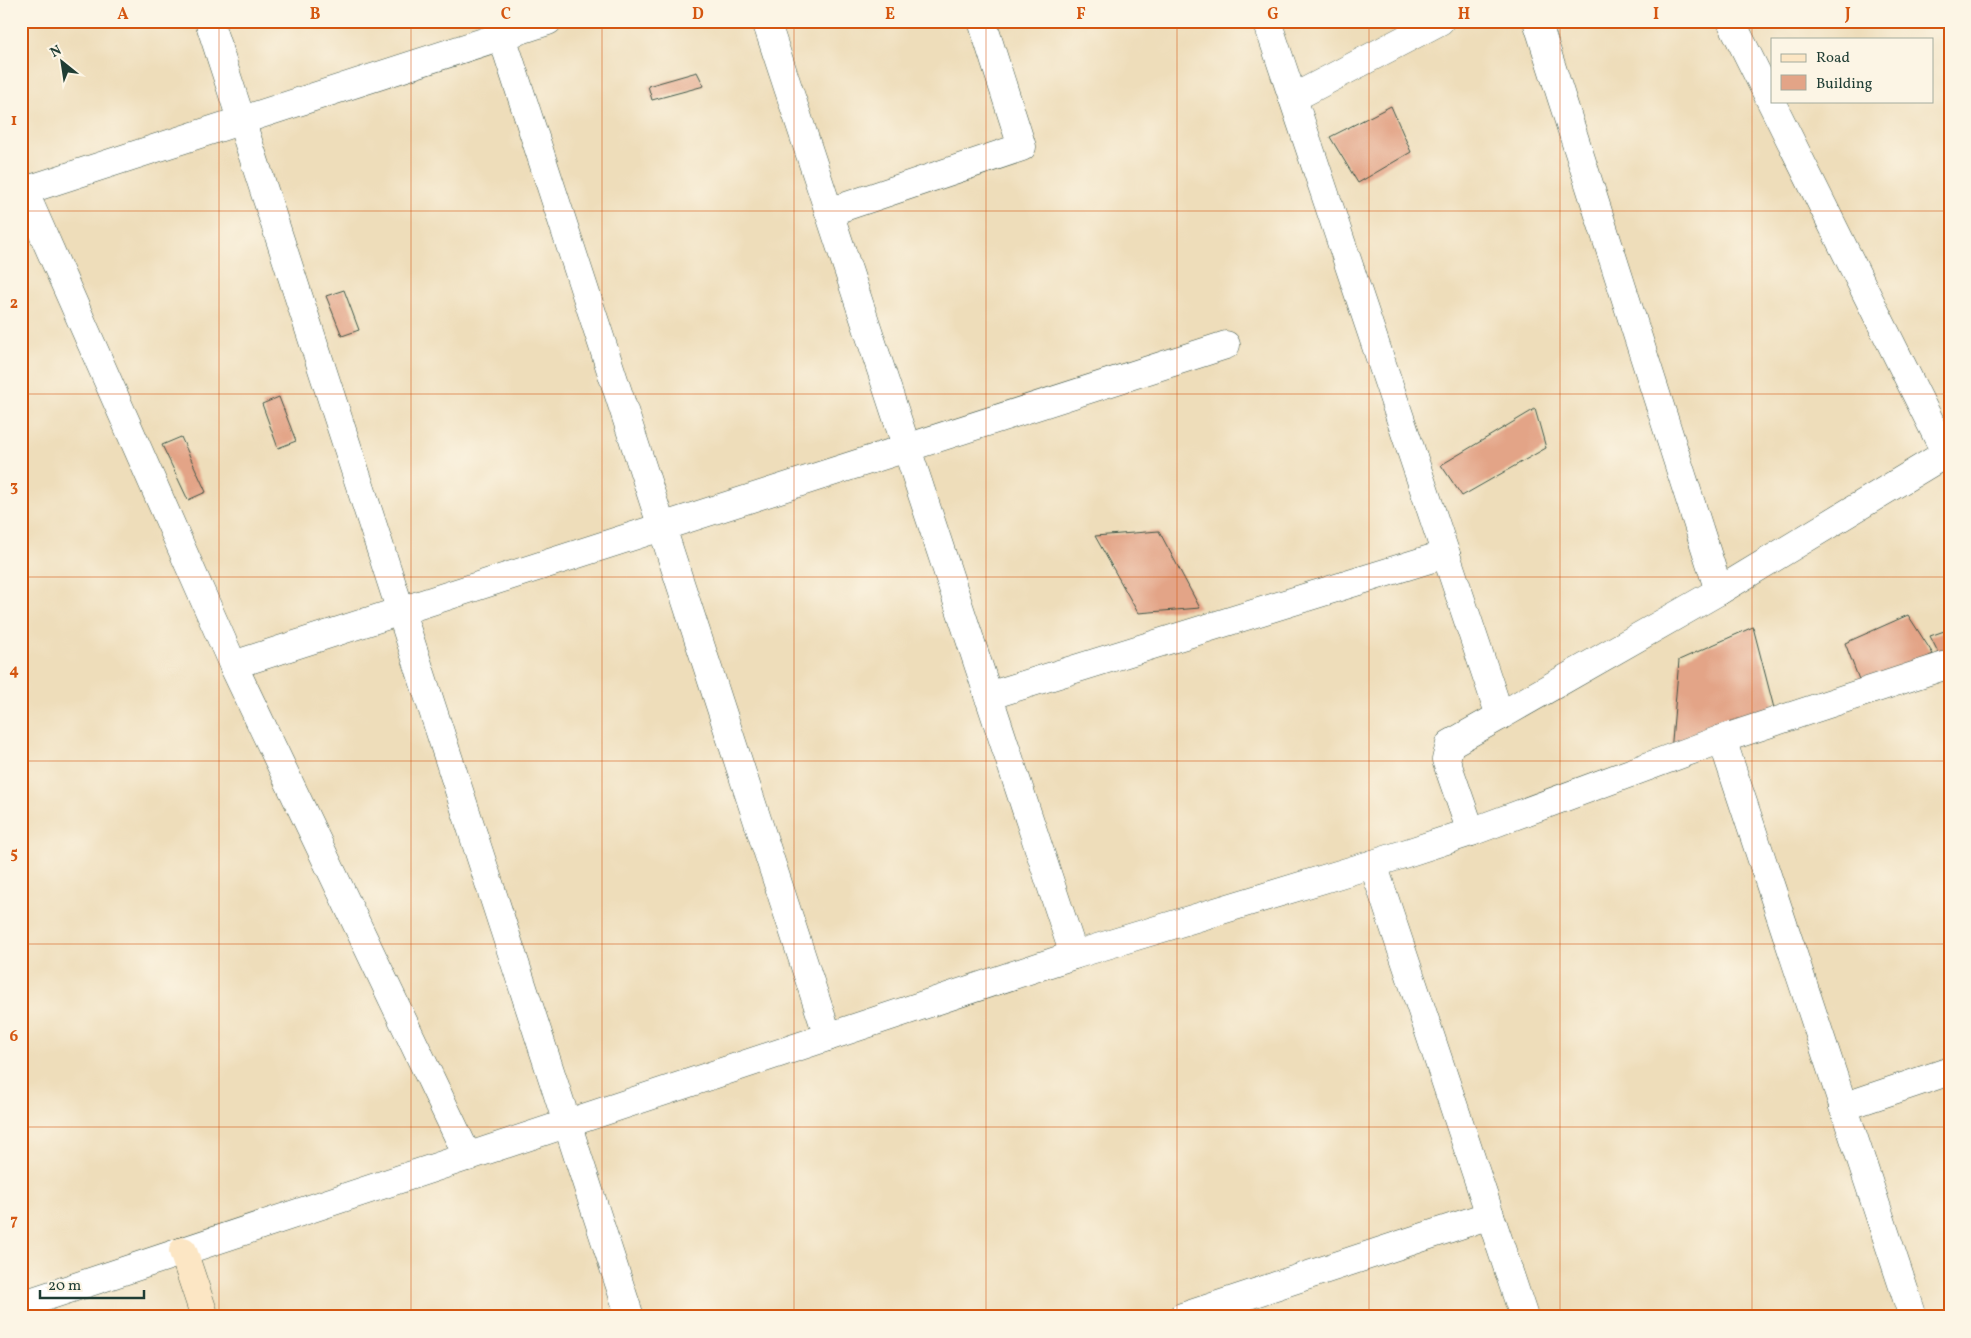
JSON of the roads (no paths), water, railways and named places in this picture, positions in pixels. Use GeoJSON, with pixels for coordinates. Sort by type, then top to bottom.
{"type":"FeatureCollection","features":[{"type":"Feature","properties":{"kind":"street"},"geometry":{"type":"LineString","coordinates":[[209,21],[630,1317]]}},
{"type":"Feature","properties":{"kind":"street"},"geometry":{"type":"LineString","coordinates":[[468,1157],[233,665],[22,188],[241,120],[499,29],[548,21]]}},
{"type":"Feature","properties":{"kind":"street"},"geometry":{"type":"LineString","coordinates":[[766,21],[1074,955]]}},
{"type":"Feature","properties":{"kind":"street"},"geometry":{"type":"LineString","coordinates":[[829,212],[1022,147],[982,21]]}},
{"type":"Feature","properties":{"kind":"street"},"geometry":{"type":"LineString","coordinates":[[1267,21],[1500,716]]}},
{"type":"Feature","properties":{"kind":"street"},"geometry":{"type":"LineString","coordinates":[[1293,98],[1440,21]]}},
{"type":"Feature","properties":{"kind":"street"},"geometry":{"type":"LineString","coordinates":[[1537,21],[1719,591]]}},
{"type":"Feature","properties":{"kind":"street"},"geometry":{"type":"LineString","coordinates":[[1731,21],[1771,100]]}},
{"type":"Feature","properties":{"kind":"street"},"geometry":{"type":"LineString","coordinates":[[499,29],[828,1037]]}},
{"type":"Feature","properties":{"kind":"street"},"geometry":{"type":"LineString","coordinates":[[1471,832],[1446,760],[1450,744],[1719,591],[1948,452],[1772,102]]}},
{"type":"Feature","properties":{"kind":"street"},"geometry":{"type":"LineString","coordinates":[[233,665],[1226,346]]}},
{"type":"Feature","properties":{"kind":"street"},"geometry":{"type":"LineString","coordinates":[[988,696],[1446,554]]}},
{"type":"Feature","properties":{"kind":"street"},"geometry":{"type":"LineString","coordinates":[[21,1305],[1074,955],[1373,864],[1471,832],[1722,739],[1950,664]]}},
{"type":"Feature","properties":{"kind":"street"},"geometry":{"type":"LineString","coordinates":[[1722,739],[1913,1317]]}},
{"type":"Feature","properties":{"kind":"street"},"geometry":{"type":"LineString","coordinates":[[1373,864],[1524,1317]]}},
{"type":"Feature","properties":{"kind":"street"},"geometry":{"type":"LineString","coordinates":[[1843,1107],[1950,1071]]}},
{"type":"Feature","properties":{"kind":"street"},"geometry":{"type":"LineString","coordinates":[[1182,1317],[1490,1215]]}},
{"type":"Feature","properties":{"kind":"street"},"geometry":{"type":"LineString","coordinates":[[183,1251],[205,1317]]}}]}
